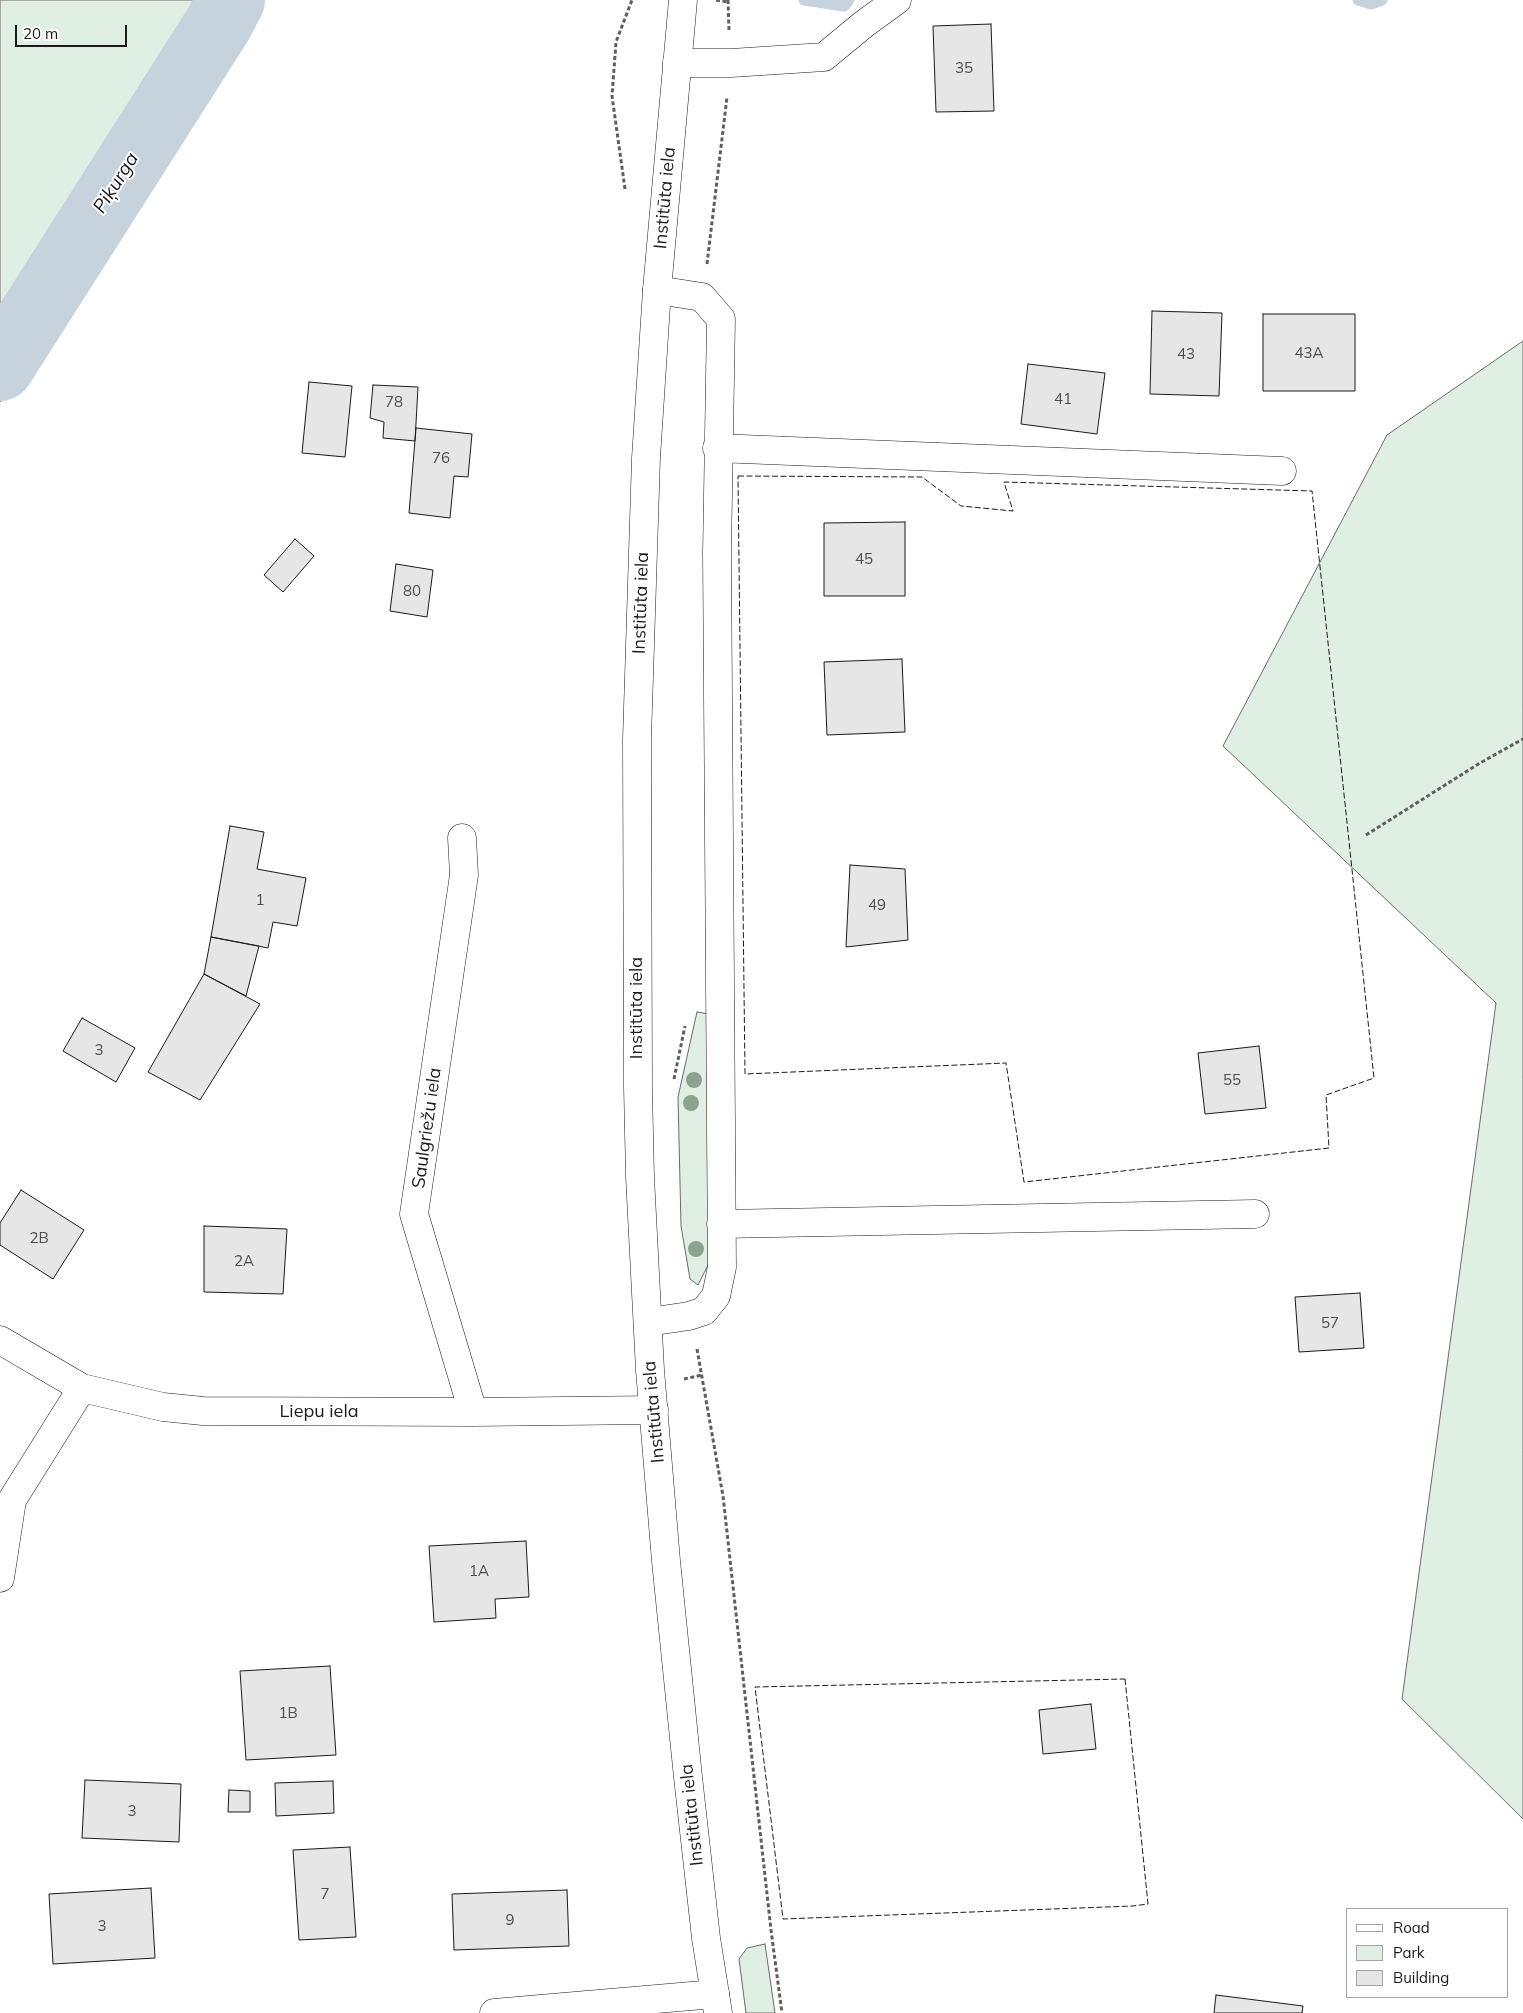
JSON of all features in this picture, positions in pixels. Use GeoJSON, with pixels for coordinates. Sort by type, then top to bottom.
{"type":"FeatureCollection","features":[{"type":"Feature","properties":{"kind":"street","name":"Institūta iela"},"geometry":{"type":"LineString","coordinates":[[683,0],[657,290],[646,458],[637,739],[638,1088],[640,1177],[648,1322],[666,1561],[706,1938],[716,2003]]}},
{"type":"Feature","properties":{"kind":"street"},"geometry":{"type":"LineString","coordinates":[[677,63],[731,63],[824,57],[897,0]]}},
{"type":"Feature","properties":{"kind":"street"},"geometry":{"type":"LineString","coordinates":[[648,1322],[689,1316],[704,1311],[716,1296],[722,1267],[717,448],[721,319],[702,297],[657,290]]}},
{"type":"Feature","properties":{"kind":"street"},"geometry":{"type":"LineString","coordinates":[[717,448],[1282,471]]}},
{"type":"Feature","properties":{"kind":"street","name":"Saulgriežu iela"},"geometry":{"type":"LineString","coordinates":[[462,838],[464,875],[414,1214],[473,1412]]}},
{"type":"Feature","properties":{"kind":"street"},"geometry":{"type":"LineString","coordinates":[[722,1224],[1255,1214]]}},
{"type":"Feature","properties":{"kind":"street","name":"Liepu iela"},"geometry":{"type":"LineString","coordinates":[[0,1340],[82,1388],[163,1408],[203,1411],[473,1412],[654,1410]]}},
{"type":"Feature","properties":{"kind":"street"},"geometry":{"type":"LineString","coordinates":[[0,1578],[12,1500],[82,1388]]}},
{"type":"Feature","properties":{"kind":"street"},"geometry":{"type":"LineString","coordinates":[[494,2013],[716,2003]]}},
{"type":"Feature","properties":{"kind":"path"},"geometry":{"type":"LineString","coordinates":[[625,189],[612,96],[616,42],[632,0]]}},
{"type":"Feature","properties":{"kind":"path"},"geometry":{"type":"LineString","coordinates":[[712,0],[728,2]]}},
{"type":"Feature","properties":{"kind":"path"},"geometry":{"type":"LineString","coordinates":[[1366,835],[1480,763],[1523,739]]}},
{"type":"Feature","properties":{"kind":"green space"},"geometry":{"type":"Polygon","coordinates":[[[0,0],[257,0],[0,402],[0,0]]]}},
{"type":"Feature","properties":{"kind":"green space"},"geometry":{"type":"Polygon","coordinates":[[[1523,341],[1523,1819],[1402,1699],[1496,1003],[1223,746],[1387,435],[1523,341]]]}},
{"type":"Feature","properties":{"kind":"green space"},"geometry":{"type":"Polygon","coordinates":[[[697,1012],[709,1014],[709,1263],[698,1285],[690,1279],[681,1226],[678,1097],[697,1012]]]}},
{"type":"Feature","properties":{"kind":"green space"},"geometry":{"type":"Polygon","coordinates":[[[765,1944],[775,2013],[746,2013],[739,1959],[747,1948],[765,1944]]]}},
{"type":"Feature","properties":{"kind":"building"},"geometry":{"type":"Polygon","coordinates":[[[991,24],[994,111],[936,112],[933,26],[991,24]]]}},
{"type":"Feature","properties":{"kind":"building"},"geometry":{"type":"Polygon","coordinates":[[[1152,311],[1222,313],[1219,396],[1150,394],[1152,311]]]}},
{"type":"Feature","properties":{"kind":"building"},"geometry":{"type":"Polygon","coordinates":[[[1263,314],[1355,314],[1355,391],[1263,391],[1263,314]]]}},
{"type":"Feature","properties":{"kind":"building"},"geometry":{"type":"Polygon","coordinates":[[[1028,364],[1105,373],[1097,434],[1021,424],[1028,364]]]}},
{"type":"Feature","properties":{"kind":"building"},"geometry":{"type":"Polygon","coordinates":[[[309,382],[352,386],[345,457],[302,453],[309,382]]]}},
{"type":"Feature","properties":{"kind":"building"},"geometry":{"type":"Polygon","coordinates":[[[373,385],[418,387],[415,441],[383,438],[384,422],[370,418],[373,385]]]}},
{"type":"Feature","properties":{"kind":"building"},"geometry":{"type":"Polygon","coordinates":[[[416,428],[472,434],[468,477],[454,476],[450,518],[409,513],[416,428]]]}},
{"type":"Feature","properties":{"kind":"building"},"geometry":{"type":"Polygon","coordinates":[[[905,522],[905,596],[824,596],[824,523],[905,522]]]}},
{"type":"Feature","properties":{"kind":"building"},"geometry":{"type":"Polygon","coordinates":[[[295,539],[314,556],[283,592],[264,575],[295,539]]]}},
{"type":"Feature","properties":{"kind":"building"},"geometry":{"type":"Polygon","coordinates":[[[396,564],[433,570],[427,617],[390,611],[396,564]]]}},
{"type":"Feature","properties":{"kind":"building"},"geometry":{"type":"Polygon","coordinates":[[[902,659],[905,732],[827,735],[824,662],[902,659]]]}},
{"type":"Feature","properties":{"kind":"building"},"geometry":{"type":"Polygon","coordinates":[[[230,826],[264,832],[257,869],[306,878],[297,926],[273,922],[268,948],[211,937],[230,826]]]}},
{"type":"Feature","properties":{"kind":"building"},"geometry":{"type":"Polygon","coordinates":[[[850,865],[905,869],[908,940],[846,947],[850,865]]]}},
{"type":"Feature","properties":{"kind":"building"},"geometry":{"type":"Polygon","coordinates":[[[211,937],[259,946],[246,996],[204,974],[211,937]]]}},
{"type":"Feature","properties":{"kind":"building"},"geometry":{"type":"Polygon","coordinates":[[[204,974],[260,1004],[200,1100],[148,1072],[204,974]]]}},
{"type":"Feature","properties":{"kind":"building"},"geometry":{"type":"Polygon","coordinates":[[[82,1018],[135,1048],[116,1082],[63,1051],[82,1018]]]}},
{"type":"Feature","properties":{"kind":"building"},"geometry":{"type":"Polygon","coordinates":[[[1259,1046],[1266,1108],[1205,1114],[1198,1053],[1259,1046]]]}},
{"type":"Feature","properties":{"kind":"building"},"geometry":{"type":"Polygon","coordinates":[[[21,1190],[84,1230],[53,1279],[0,1245],[0,1223],[21,1190]]]}},
{"type":"Feature","properties":{"kind":"building"},"geometry":{"type":"Polygon","coordinates":[[[204,1226],[287,1229],[283,1294],[204,1292],[204,1226]]]}},
{"type":"Feature","properties":{"kind":"building"},"geometry":{"type":"Polygon","coordinates":[[[1360,1293],[1364,1348],[1299,1352],[1295,1297],[1360,1293]]]}},
{"type":"Feature","properties":{"kind":"building"},"geometry":{"type":"Polygon","coordinates":[[[526,1541],[529,1597],[495,1599],[496,1618],[434,1622],[429,1546],[526,1541]]]}},
{"type":"Feature","properties":{"kind":"building"},"geometry":{"type":"Polygon","coordinates":[[[330,1666],[336,1755],[246,1760],[240,1671],[330,1666]]]}},
{"type":"Feature","properties":{"kind":"building"},"geometry":{"type":"Polygon","coordinates":[[[1091,1704],[1096,1749],[1043,1754],[1039,1710],[1091,1704]]]}},
{"type":"Feature","properties":{"kind":"building"},"geometry":{"type":"Polygon","coordinates":[[[85,1780],[181,1784],[179,1842],[82,1838],[85,1780]]]}},
{"type":"Feature","properties":{"kind":"building"},"geometry":{"type":"Polygon","coordinates":[[[333,1781],[334,1813],[276,1816],[275,1783],[333,1781]]]}},
{"type":"Feature","properties":{"kind":"building"},"geometry":{"type":"Polygon","coordinates":[[[229,1790],[250,1791],[250,1812],[228,1812],[229,1790]]]}},
{"type":"Feature","properties":{"kind":"building"},"geometry":{"type":"Polygon","coordinates":[[[350,1847],[356,1937],[299,1940],[293,1850],[350,1847]]]}},
{"type":"Feature","properties":{"kind":"building"},"geometry":{"type":"Polygon","coordinates":[[[151,1888],[155,1958],[53,1964],[49,1894],[151,1888]]]}},
{"type":"Feature","properties":{"kind":"building"},"geometry":{"type":"Polygon","coordinates":[[[567,1890],[569,1946],[454,1950],[452,1894],[567,1890]]]}},
{"type":"Feature","properties":{"kind":"building"},"geometry":{"type":"Polygon","coordinates":[[[1216,1995],[1303,2006],[1302,2013],[1214,2013],[1216,1995]]]}},
{"type":"Feature","properties":{"kind":"waterway","name":"Piķurga"},"geometry":{"type":"LineString","coordinates":[[0,367],[219,23],[231,0]]}},
{"type":"Feature","properties":{"kind":"waterway"},"geometry":{"type":"LineString","coordinates":[[804,0],[844,6],[849,0]]}},
{"type":"Feature","properties":{"kind":"waterway"},"geometry":{"type":"LineString","coordinates":[[1358,0],[1371,4],[1382,0]]}},
{"type":"Feature","properties":{"kind":"fence"},"geometry":{"type":"LineString","coordinates":[[738,476],[922,477],[961,506],[1013,511],[1004,482],[1312,491],[1374,1078],[1326,1095],[1329,1148],[1024,1182],[1006,1063],[745,1074],[738,476]]}},
{"type":"Feature","properties":{"kind":"fence"},"geometry":{"type":"LineString","coordinates":[[1125,1679],[1148,1904],[783,1919],[755,1687],[1125,1679]]}}]}
